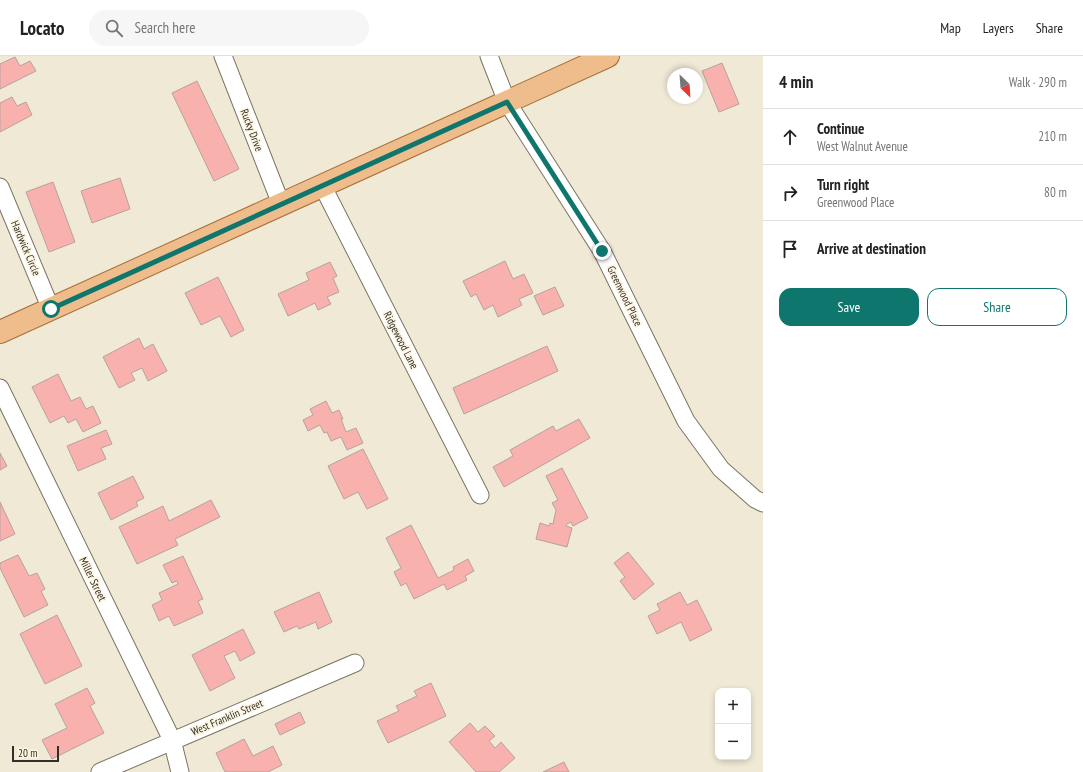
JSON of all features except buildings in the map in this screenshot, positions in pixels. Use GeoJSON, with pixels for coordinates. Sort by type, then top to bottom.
{"type":"FeatureCollection","features":[{"type":"Feature","properties":{"kind":"main road"},"geometry":{"type":"LineString","coordinates":[[0,332],[608,56]]}},
{"type":"Feature","properties":{"kind":"street","name":"Rucky Drive"},"geometry":{"type":"LineString","coordinates":[[223,56],[280,204]]}},
{"type":"Feature","properties":{"kind":"street","name":"Greenwood Place"},"geometry":{"type":"LineString","coordinates":[[489,56],[507,102],[602,251],[686,421],[720,469],[756,499],[763,503]]}},
{"type":"Feature","properties":{"kind":"street","name":"Ridgewood Lane"},"geometry":{"type":"LineString","coordinates":[[322,185],[480,495]]}},
{"type":"Feature","properties":{"kind":"street","name":"Hardwick Circle"},"geometry":{"type":"LineString","coordinates":[[0,187],[51,309]]}},
{"type":"Feature","properties":{"kind":"street","name":"Miller Street"},"geometry":{"type":"LineString","coordinates":[[0,388],[172,740],[180,772]]}},
{"type":"Feature","properties":{"kind":"street","name":"West Franklin Street"},"geometry":{"type":"LineString","coordinates":[[100,772],[355,663]]}},
{"type":"Feature","properties":{"kind":"route"},"geometry":{"type":"LineString","coordinates":[[51,309],[507,102],[602,251]]}}]}
